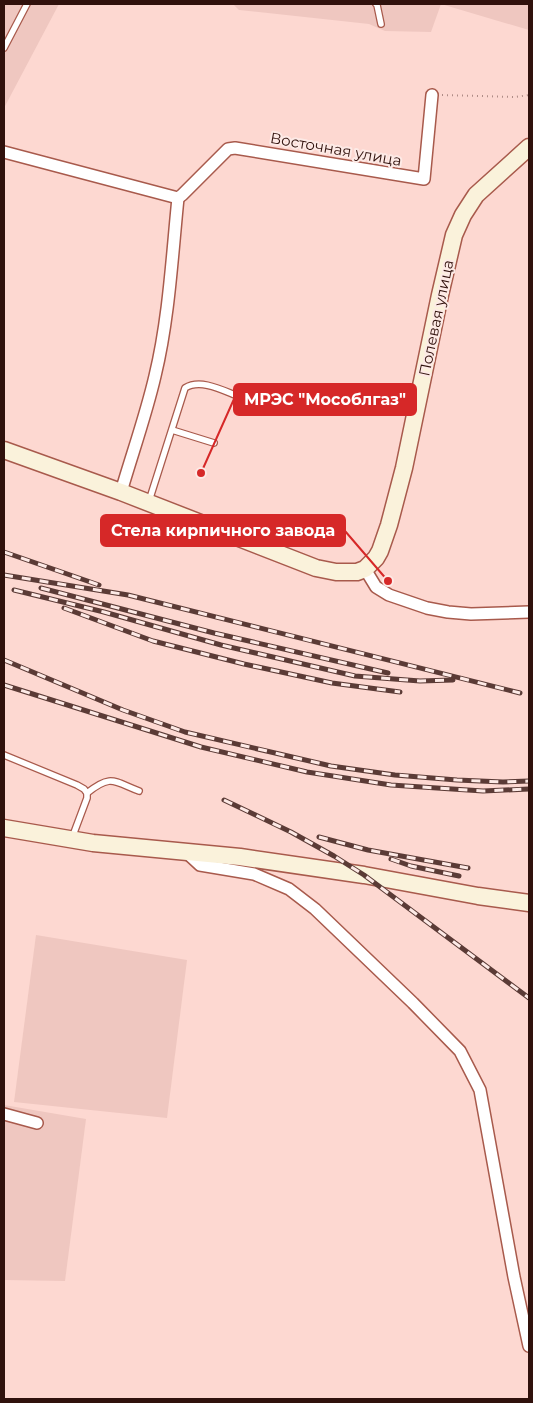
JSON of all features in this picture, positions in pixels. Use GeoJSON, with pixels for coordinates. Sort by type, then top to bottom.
{"type":"FeatureCollection","features":[{"type":"Feature","properties":{"kind":"main road","name":"Полевая улица"},"geometry":{"type":"LineString","coordinates":[[366,569],[380,551],[389,525],[404,468],[454,235],[463,215],[476,195],[529,147]]}},
{"type":"Feature","properties":{"kind":"main road"},"geometry":{"type":"LineString","coordinates":[[4,450],[121,492],[316,568],[352,573],[366,569]]}},
{"type":"Feature","properties":{"kind":"main road"},"geometry":{"type":"LineString","coordinates":[[4,828],[93,843],[240,857],[364,875],[478,896],[529,903]]}},
{"type":"Feature","properties":{"kind":"street","name":"Восточная улица"},"geometry":{"type":"LineString","coordinates":[[178,198],[228,149],[235,148],[424,179],[432,95]]}},
{"type":"Feature","properties":{"kind":"street"},"geometry":{"type":"LineString","coordinates":[[4,152],[178,198],[168,298],[160,354],[121,492]]}},
{"type":"Feature","properties":{"kind":"street"},"geometry":{"type":"LineString","coordinates":[[366,569],[376,587],[389,595],[427,608],[471,614],[529,612]]}},
{"type":"Feature","properties":{"kind":"street"},"geometry":{"type":"LineString","coordinates":[[186,853],[200,865],[254,874],[290,889],[315,909],[460,1051],[480,1090],[514,1277],[529,1346]]}},
{"type":"Feature","properties":{"kind":"street"},"geometry":{"type":"LineString","coordinates":[[4,1114],[37,1123]]}},
{"type":"Feature","properties":{"kind":"lane"},"geometry":{"type":"LineString","coordinates":[[4,48],[27,4]]}},
{"type":"Feature","properties":{"kind":"lane"},"geometry":{"type":"LineString","coordinates":[[377,4],[381,24]]}},
{"type":"Feature","properties":{"kind":"lane"},"geometry":{"type":"LineString","coordinates":[[148,503],[186,388],[190,385],[204,384],[240,397]]}},
{"type":"Feature","properties":{"kind":"lane"},"geometry":{"type":"LineString","coordinates":[[172,430],[214,443]]}},
{"type":"Feature","properties":{"kind":"lane"},"geometry":{"type":"LineString","coordinates":[[4,754],[84,789],[87,793],[87,798],[72,840]]}},
{"type":"Feature","properties":{"kind":"lane"},"geometry":{"type":"LineString","coordinates":[[87,793],[105,781],[112,781],[139,791]]}},
{"type":"Feature","properties":{"kind":"path"},"geometry":{"type":"LineString","coordinates":[[432,95],[529,96]]}},
{"type":"Feature","properties":{"kind":"shaded area"},"geometry":{"type":"Polygon","coordinates":[[[4,4],[59,4],[4,108],[4,4]]]}},
{"type":"Feature","properties":{"kind":"shaded area"},"geometry":{"type":"Polygon","coordinates":[[[233,4],[441,4],[431,32],[385,31],[369,24],[239,10],[233,4]]]}},
{"type":"Feature","properties":{"kind":"shaded area"},"geometry":{"type":"Polygon","coordinates":[[[441,4],[529,4],[529,30],[441,4]]]}},
{"type":"Feature","properties":{"kind":"shaded area"},"geometry":{"type":"Polygon","coordinates":[[[36,935],[187,960],[167,1118],[14,1102],[36,935]]]}},
{"type":"Feature","properties":{"kind":"shaded area"},"geometry":{"type":"Polygon","coordinates":[[[4,1105],[86,1119],[65,1281],[4,1280],[4,1105]]]}},
{"type":"Feature","properties":{"kind":"railway"},"geometry":{"type":"LineString","coordinates":[[4,552],[99,585]]}},
{"type":"Feature","properties":{"kind":"railway"},"geometry":{"type":"LineString","coordinates":[[4,575],[128,595],[520,693]]}},
{"type":"Feature","properties":{"kind":"railway"},"geometry":{"type":"LineString","coordinates":[[41,588],[214,633],[388,673]]}},
{"type":"Feature","properties":{"kind":"railway"},"geometry":{"type":"LineString","coordinates":[[14,590],[104,612],[221,645],[355,676],[420,681],[453,680]]}},
{"type":"Feature","properties":{"kind":"railway"},"geometry":{"type":"LineString","coordinates":[[64,608],[153,641],[244,664],[332,683],[400,692]]}},
{"type":"Feature","properties":{"kind":"railway"},"geometry":{"type":"LineString","coordinates":[[4,660],[123,710],[185,732],[331,766],[395,775],[457,780],[529,781]]}},
{"type":"Feature","properties":{"kind":"railway"},"geometry":{"type":"LineString","coordinates":[[4,685],[201,747],[307,772],[391,785],[483,791],[529,789]]}},
{"type":"Feature","properties":{"kind":"railway"},"geometry":{"type":"LineString","coordinates":[[224,800],[291,832],[364,875],[529,998]]}},
{"type":"Feature","properties":{"kind":"railway"},"geometry":{"type":"LineString","coordinates":[[319,837],[368,850],[468,868]]}},
{"type":"Feature","properties":{"kind":"railway"},"geometry":{"type":"LineString","coordinates":[[391,859],[411,866],[459,876]]}},
{"type":"Feature","properties":{"kind":"place","name":"МРЭС \"Мособлгаз\""},"geometry":{"type":"Point","coordinates":[201,473]}},
{"type":"Feature","properties":{"kind":"place","name":"Стела кирпичного завода"},"geometry":{"type":"Point","coordinates":[388,581]}}]}
